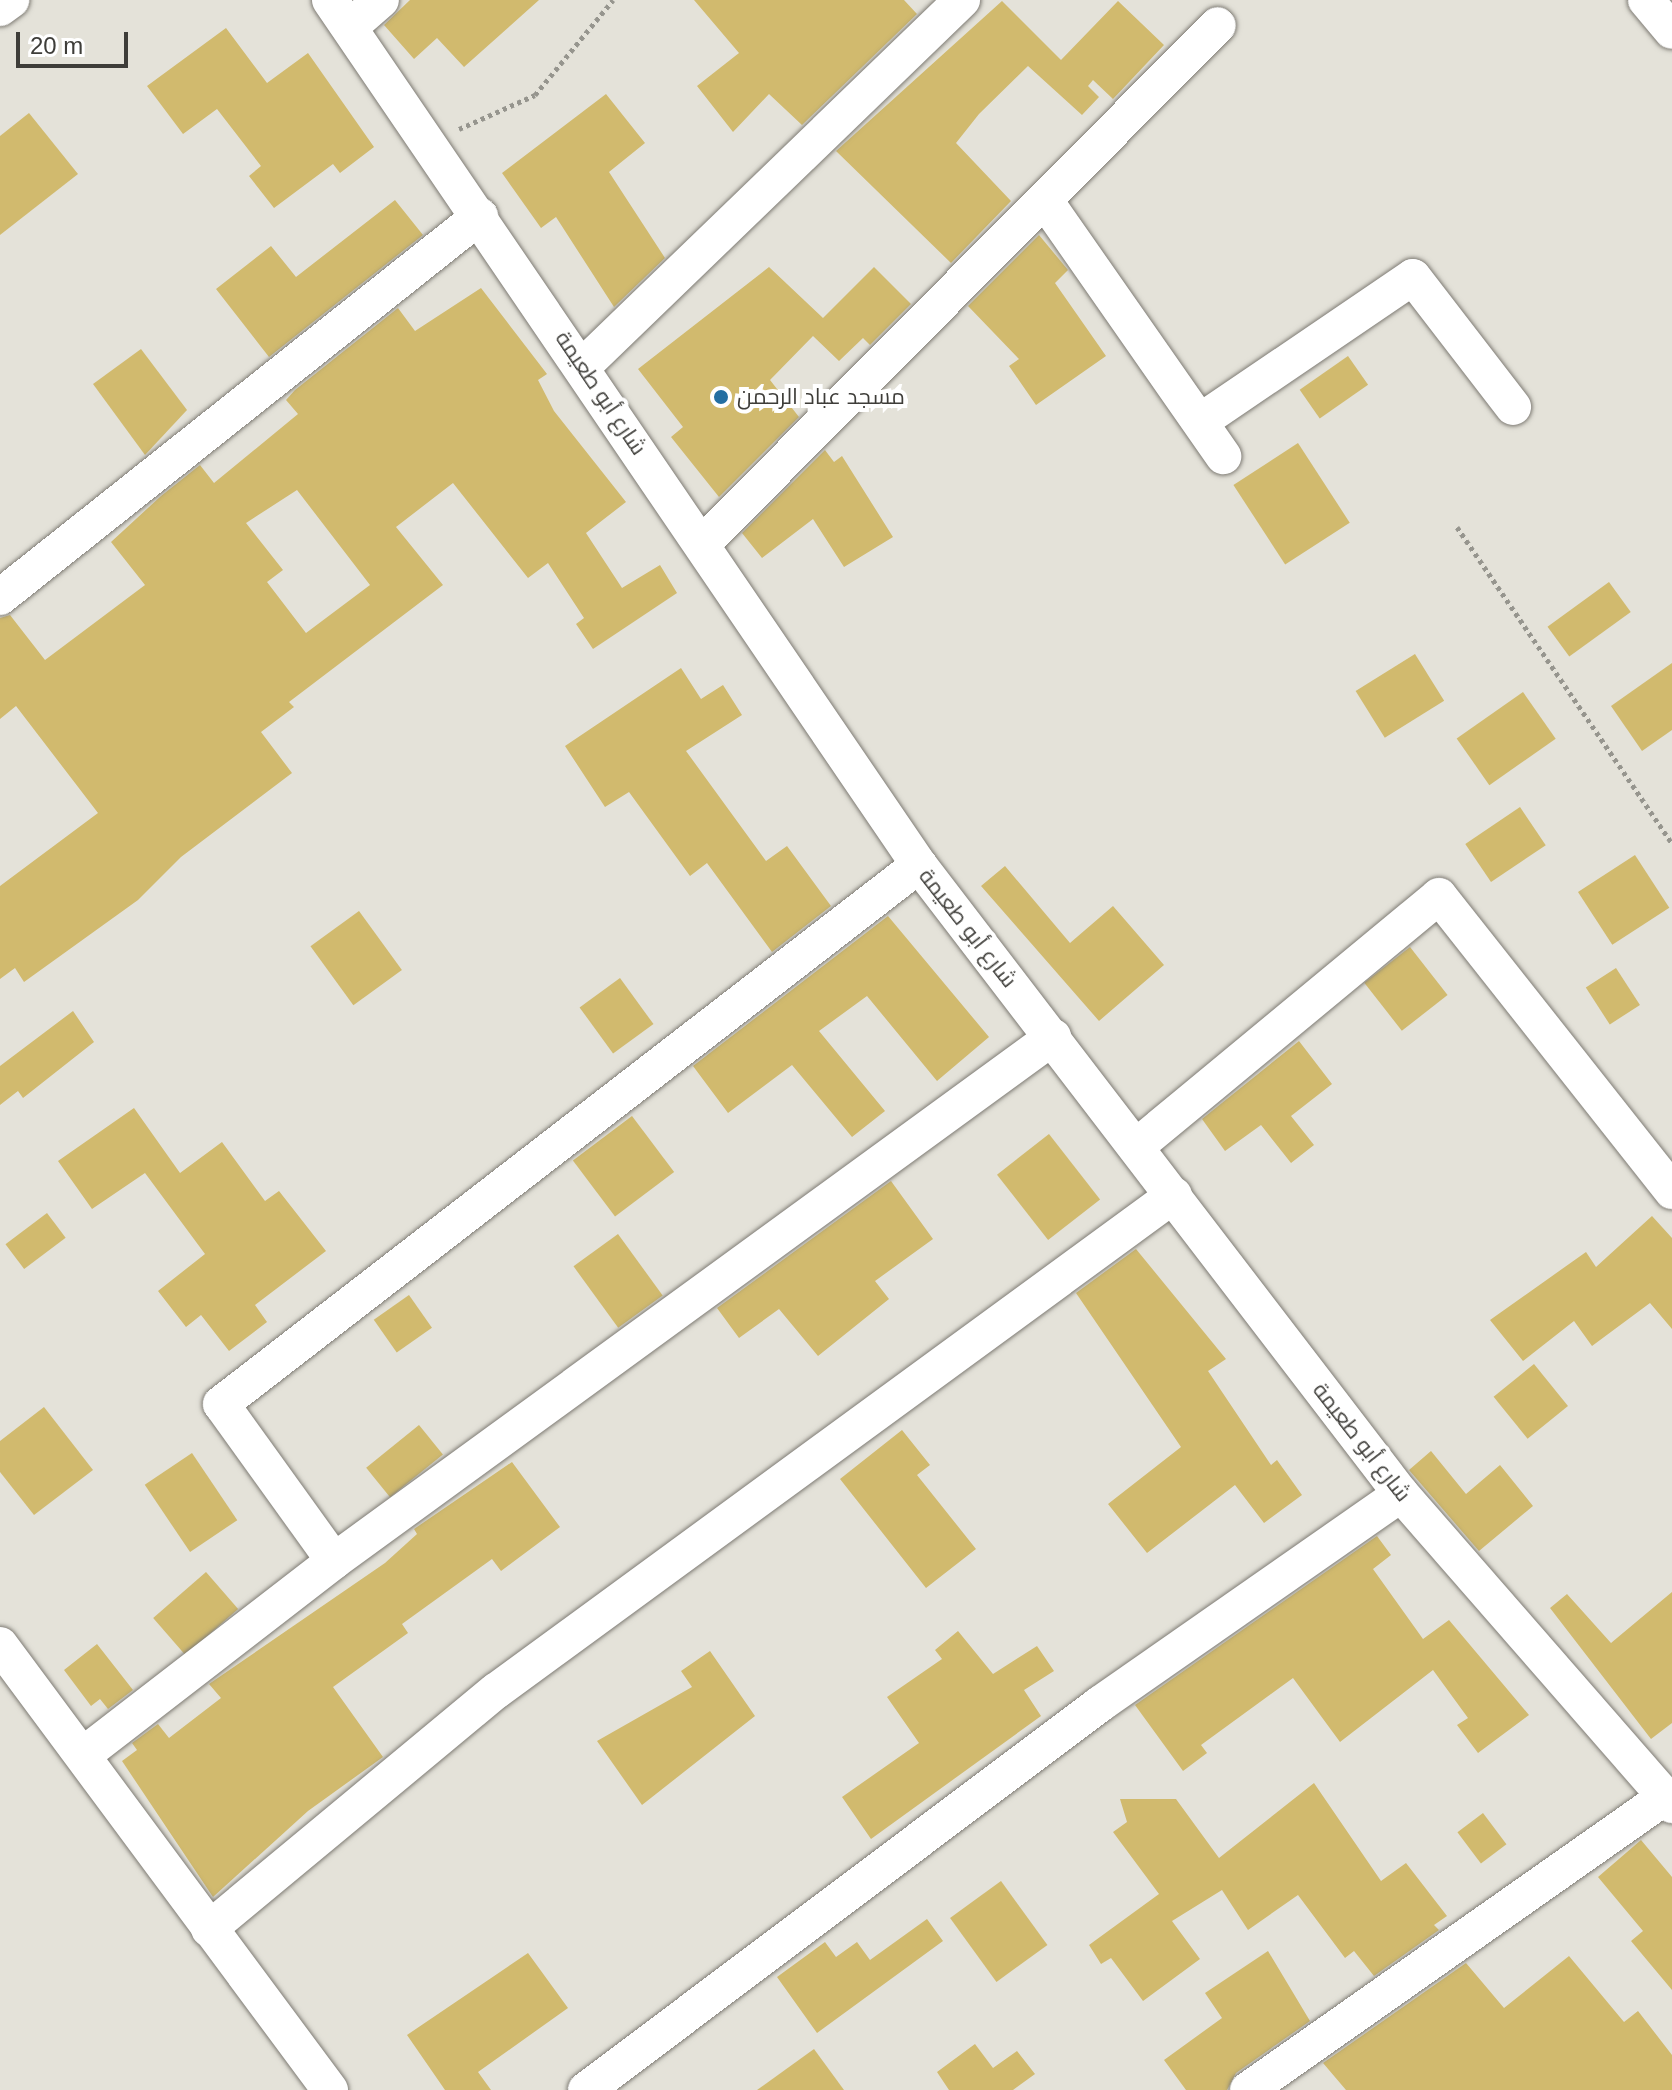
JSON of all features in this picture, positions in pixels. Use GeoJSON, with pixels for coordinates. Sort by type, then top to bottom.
{"type":"FeatureCollection","features":[{"type":"Feature","properties":{"kind":"street"},"geometry":{"type":"LineString","coordinates":[[0,8],[11,0]]}},
{"type":"Feature","properties":{"kind":"street"},"geometry":{"type":"LineString","coordinates":[[340,14],[381,0]]}},
{"type":"Feature","properties":{"kind":"street"},"geometry":{"type":"LineString","coordinates":[[583,366],[962,0]]}},
{"type":"Feature","properties":{"kind":"street"},"geometry":{"type":"LineString","coordinates":[[1646,0],[1672,31]]}},
{"type":"Feature","properties":{"kind":"street","name":"شارع أبو طعيمة"},"geometry":{"type":"LineString","coordinates":[[340,14],[433,142],[919,865],[1401,1494],[1668,1801]]}},
{"type":"Feature","properties":{"kind":"street"},"geometry":{"type":"LineString","coordinates":[[703,543],[1046,202],[1218,25]]}},
{"type":"Feature","properties":{"kind":"street"},"geometry":{"type":"LineString","coordinates":[[1046,202],[1223,456]]}},
{"type":"Feature","properties":{"kind":"street"},"geometry":{"type":"LineString","coordinates":[[0,597],[480,216]]}},
{"type":"Feature","properties":{"kind":"street"},"geometry":{"type":"LineString","coordinates":[[1201,421],[1413,277],[1513,407]]}},
{"type":"Feature","properties":{"kind":"street"},"geometry":{"type":"LineString","coordinates":[[334,1561],[221,1404],[919,865]]}},
{"type":"Feature","properties":{"kind":"street"},"geometry":{"type":"LineString","coordinates":[[1137,1146],[1439,896],[1672,1191]]}},
{"type":"Feature","properties":{"kind":"street"},"geometry":{"type":"LineString","coordinates":[[83,1755],[334,1561],[1053,1037]]}},
{"type":"Feature","properties":{"kind":"street"},"geometry":{"type":"LineString","coordinates":[[209,1929],[496,1691],[1174,1195]]}},
{"type":"Feature","properties":{"kind":"street"},"geometry":{"type":"LineString","coordinates":[[586,2090],[1100,1704],[1401,1494]]}},
{"type":"Feature","properties":{"kind":"street"},"geometry":{"type":"LineString","coordinates":[[0,1645],[330,2090]]}},
{"type":"Feature","properties":{"kind":"street"},"geometry":{"type":"LineString","coordinates":[[1248,2090],[1668,1801]]}},
{"type":"Feature","properties":{"kind":"path"},"geometry":{"type":"LineString","coordinates":[[433,142],[535,95],[613,0]]}},
{"type":"Feature","properties":{"kind":"path"},"geometry":{"type":"LineString","coordinates":[[1457,527],[1672,843]]}},
{"type":"Feature","properties":{"kind":"building"},"geometry":{"type":"Polygon","coordinates":[[[410,0],[539,0],[464,67],[437,38],[414,59],[384,25],[410,0]]]}},
{"type":"Feature","properties":{"kind":"building"},"geometry":{"type":"Polygon","coordinates":[[[694,0],[904,0],[917,14],[802,125],[769,94],[733,132],[697,86],[739,53],[694,0]]]}},
{"type":"Feature","properties":{"kind":"building"},"geometry":{"type":"Polygon","coordinates":[[[1002,1],[1061,60],[1118,1],[1164,45],[1113,99],[1093,80],[1088,86],[1099,97],[1082,115],[1028,66],[979,114],[956,143],[1011,201],[951,263],[836,151],[1002,1]]]}},
{"type":"Feature","properties":{"kind":"building"},"geometry":{"type":"Polygon","coordinates":[[[226,28],[267,83],[308,53],[374,147],[340,173],[333,164],[274,208],[249,176],[261,166],[217,109],[183,134],[147,86],[226,28]]]}},
{"type":"Feature","properties":{"kind":"building"},"geometry":{"type":"Polygon","coordinates":[[[606,94],[645,143],[609,172],[665,258],[614,307],[556,217],[541,228],[502,173],[606,94]]]}},
{"type":"Feature","properties":{"kind":"building"},"geometry":{"type":"Polygon","coordinates":[[[29,113],[78,174],[0,235],[0,136],[29,113]]]}},
{"type":"Feature","properties":{"kind":"building"},"geometry":{"type":"Polygon","coordinates":[[[395,200],[423,235],[269,357],[216,289],[271,246],[296,277],[395,200]]]}},
{"type":"Feature","properties":{"kind":"building"},"geometry":{"type":"Polygon","coordinates":[[[1039,235],[1068,270],[1055,283],[1106,356],[1036,405],[1009,366],[1019,359],[968,306],[1039,235]]]}},
{"type":"Feature","properties":{"kind":"building"},"geometry":{"type":"Polygon","coordinates":[[[769,267],[823,318],[874,267],[911,304],[870,345],[863,338],[839,361],[813,336],[770,380],[799,417],[719,497],[671,437],[683,427],[638,369],[769,267]]]}},
{"type":"Feature","properties":{"kind":"building"},"geometry":{"type":"Polygon","coordinates":[[[481,288],[547,374],[538,380],[554,411],[626,502],[586,533],[622,588],[660,565],[677,593],[593,649],[576,624],[584,618],[548,563],[528,578],[453,483],[396,527],[443,585],[289,702],[294,707],[261,732],[292,773],[181,857],[138,900],[24,982],[15,968],[0,979],[0,886],[98,813],[16,706],[0,719],[0,618],[10,615],[45,660],[145,585],[111,542],[161,496],[200,465],[214,483],[298,414],[286,400],[295,390],[398,308],[415,331],[481,288]],[[297,490],[246,523],[283,570],[267,582],[306,633],[370,585],[297,490]]]}},
{"type":"Feature","properties":{"kind":"building"},"geometry":{"type":"Polygon","coordinates":[[[141,349],[187,410],[145,455],[93,384],[141,349]]]}},
{"type":"Feature","properties":{"kind":"building"},"geometry":{"type":"Polygon","coordinates":[[[1348,356],[1368,385],[1320,419],[1300,390],[1348,356]]]}},
{"type":"Feature","properties":{"kind":"building"},"geometry":{"type":"Polygon","coordinates":[[[1298,443],[1350,523],[1285,565],[1233,485],[1298,443]]]}},
{"type":"Feature","properties":{"kind":"building"},"geometry":{"type":"Polygon","coordinates":[[[825,450],[834,462],[842,456],[893,537],[844,567],[813,519],[762,558],[742,533],[825,450]]]}},
{"type":"Feature","properties":{"kind":"building"},"geometry":{"type":"Polygon","coordinates":[[[1609,582],[1631,612],[1569,657],[1548,627],[1609,582]]]}},
{"type":"Feature","properties":{"kind":"building"},"geometry":{"type":"Polygon","coordinates":[[[1415,654],[1444,701],[1385,738],[1356,691],[1415,654]]]}},
{"type":"Feature","properties":{"kind":"building"},"geometry":{"type":"Polygon","coordinates":[[[1672,663],[1672,730],[1642,751],[1611,706],[1672,663]]]}},
{"type":"Feature","properties":{"kind":"building"},"geometry":{"type":"Polygon","coordinates":[[[681,668],[701,699],[723,685],[742,715],[686,751],[766,861],[787,846],[831,906],[772,952],[707,863],[690,876],[629,792],[605,807],[565,746],[681,668]]]}},
{"type":"Feature","properties":{"kind":"building"},"geometry":{"type":"Polygon","coordinates":[[[1523,692],[1556,739],[1489,785],[1457,738],[1523,692]]]}},
{"type":"Feature","properties":{"kind":"building"},"geometry":{"type":"Polygon","coordinates":[[[1520,807],[1546,845],[1491,882],[1465,844],[1520,807]]]}},
{"type":"Feature","properties":{"kind":"building"},"geometry":{"type":"Polygon","coordinates":[[[1635,855],[1669,908],[1612,945],[1578,892],[1635,855]]]}},
{"type":"Feature","properties":{"kind":"building"},"geometry":{"type":"Polygon","coordinates":[[[1005,866],[1070,943],[1113,906],[1164,965],[1099,1021],[981,886],[1005,866]]]}},
{"type":"Feature","properties":{"kind":"building"},"geometry":{"type":"Polygon","coordinates":[[[359,911],[402,970],[353,1005],[310,946],[359,911]]]}},
{"type":"Feature","properties":{"kind":"building"},"geometry":{"type":"Polygon","coordinates":[[[888,916],[989,1037],[937,1081],[867,996],[819,1031],[885,1111],[852,1137],[792,1065],[728,1113],[693,1066],[888,916]]]}},
{"type":"Feature","properties":{"kind":"building"},"geometry":{"type":"Polygon","coordinates":[[[1410,947],[1448,995],[1402,1031],[1364,983],[1410,947]]]}},
{"type":"Feature","properties":{"kind":"building"},"geometry":{"type":"Polygon","coordinates":[[[1616,968],[1640,1005],[1610,1025],[1586,988],[1616,968]]]}},
{"type":"Feature","properties":{"kind":"building"},"geometry":{"type":"Polygon","coordinates":[[[620,978],[654,1024],[613,1054],[580,1007],[620,978]]]}},
{"type":"Feature","properties":{"kind":"building"},"geometry":{"type":"Polygon","coordinates":[[[73,1011],[94,1042],[23,1098],[18,1091],[0,1105],[0,1066],[73,1011]]]}},
{"type":"Feature","properties":{"kind":"building"},"geometry":{"type":"Polygon","coordinates":[[[1299,1041],[1332,1084],[1291,1116],[1314,1145],[1291,1163],[1261,1125],[1225,1151],[1202,1119],[1299,1041]]]}},
{"type":"Feature","properties":{"kind":"building"},"geometry":{"type":"Polygon","coordinates":[[[134,1108],[180,1173],[222,1142],[265,1201],[279,1191],[326,1251],[255,1305],[267,1322],[229,1351],[201,1315],[186,1327],[158,1291],[205,1254],[145,1173],[92,1209],[58,1161],[134,1108]]]}},
{"type":"Feature","properties":{"kind":"building"},"geometry":{"type":"Polygon","coordinates":[[[632,1116],[674,1172],[615,1216],[573,1161],[632,1116]]]}},
{"type":"Feature","properties":{"kind":"building"},"geometry":{"type":"Polygon","coordinates":[[[1049,1134],[1100,1199],[1048,1240],[997,1175],[1049,1134]]]}},
{"type":"Feature","properties":{"kind":"building"},"geometry":{"type":"Polygon","coordinates":[[[891,1181],[933,1239],[875,1281],[889,1299],[818,1356],[779,1309],[739,1338],[717,1308],[891,1181]]]}},
{"type":"Feature","properties":{"kind":"building"},"geometry":{"type":"Polygon","coordinates":[[[47,1213],[66,1238],[24,1269],[5,1244],[47,1213]]]}},
{"type":"Feature","properties":{"kind":"building"},"geometry":{"type":"Polygon","coordinates":[[[1652,1216],[1672,1238],[1672,1329],[1650,1303],[1592,1346],[1574,1321],[1523,1361],[1490,1320],[1586,1252],[1596,1267],[1652,1216]]]}},
{"type":"Feature","properties":{"kind":"building"},"geometry":{"type":"Polygon","coordinates":[[[618,1234],[663,1295],[618,1328],[574,1266],[618,1234]]]}},
{"type":"Feature","properties":{"kind":"building"},"geometry":{"type":"Polygon","coordinates":[[[1136,1249],[1226,1359],[1208,1371],[1271,1465],[1277,1460],[1302,1495],[1264,1523],[1235,1485],[1147,1553],[1108,1504],[1181,1447],[1076,1293],[1136,1249]]]}},
{"type":"Feature","properties":{"kind":"building"},"geometry":{"type":"Polygon","coordinates":[[[409,1295],[432,1328],[397,1352],[374,1320],[409,1295]]]}},
{"type":"Feature","properties":{"kind":"building"},"geometry":{"type":"Polygon","coordinates":[[[1534,1364],[1568,1406],[1528,1439],[1494,1397],[1534,1364]]]}},
{"type":"Feature","properties":{"kind":"building"},"geometry":{"type":"Polygon","coordinates":[[[44,1407],[93,1470],[34,1515],[0,1472],[0,1441],[44,1407]]]}},
{"type":"Feature","properties":{"kind":"building"},"geometry":{"type":"Polygon","coordinates":[[[419,1425],[443,1455],[390,1497],[366,1468],[419,1425]]]}},
{"type":"Feature","properties":{"kind":"building"},"geometry":{"type":"Polygon","coordinates":[[[902,1430],[930,1465],[917,1475],[976,1549],[926,1588],[840,1479],[902,1430]]]}},
{"type":"Feature","properties":{"kind":"building"},"geometry":{"type":"Polygon","coordinates":[[[1431,1451],[1466,1494],[1500,1465],[1533,1506],[1479,1551],[1409,1470],[1431,1451]]]}},
{"type":"Feature","properties":{"kind":"building"},"geometry":{"type":"Polygon","coordinates":[[[192,1453],[237,1520],[190,1552],[145,1485],[192,1453]]]}},
{"type":"Feature","properties":{"kind":"building"},"geometry":{"type":"Polygon","coordinates":[[[512,1462],[560,1527],[501,1571],[492,1559],[402,1624],[408,1633],[333,1687],[383,1757],[308,1811],[213,1897],[122,1761],[137,1750],[132,1743],[158,1724],[169,1738],[221,1698],[209,1684],[385,1563],[417,1534],[414,1529],[512,1462]]]}},
{"type":"Feature","properties":{"kind":"building"},"geometry":{"type":"Polygon","coordinates":[[[1377,1536],[1391,1555],[1373,1569],[1423,1639],[1449,1620],[1529,1715],[1478,1753],[1457,1725],[1468,1718],[1433,1670],[1340,1742],[1293,1678],[1201,1745],[1207,1753],[1183,1771],[1135,1705],[1377,1536]]]}},
{"type":"Feature","properties":{"kind":"building"},"geometry":{"type":"Polygon","coordinates":[[[206,1572],[238,1609],[185,1655],[153,1618],[206,1572]]]}},
{"type":"Feature","properties":{"kind":"building"},"geometry":{"type":"Polygon","coordinates":[[[1672,1592],[1672,1723],[1651,1739],[1550,1608],[1567,1594],[1611,1643],[1672,1592]]]}},
{"type":"Feature","properties":{"kind":"building"},"geometry":{"type":"Polygon","coordinates":[[[958,1631],[993,1674],[1037,1646],[1054,1671],[1024,1690],[1041,1716],[871,1839],[842,1797],[919,1743],[887,1697],[942,1659],[935,1650],[958,1631]]]}},
{"type":"Feature","properties":{"kind":"building"},"geometry":{"type":"Polygon","coordinates":[[[97,1644],[133,1690],[108,1709],[100,1699],[91,1706],[64,1670],[97,1644]]]}},
{"type":"Feature","properties":{"kind":"building"},"geometry":{"type":"Polygon","coordinates":[[[710,1651],[755,1716],[642,1805],[597,1741],[692,1687],[681,1671],[710,1651]]]}},
{"type":"Feature","properties":{"kind":"building"},"geometry":{"type":"Polygon","coordinates":[[[1314,1783],[1381,1881],[1406,1863],[1447,1916],[1434,1925],[1439,1930],[1374,1976],[1354,1951],[1345,1958],[1298,1895],[1248,1930],[1222,1890],[1172,1921],[1200,1959],[1143,2001],[1111,1958],[1101,1964],[1089,1945],[1159,1894],[1113,1832],[1127,1822],[1120,1799],[1176,1799],[1219,1858],[1314,1783]]]}},
{"type":"Feature","properties":{"kind":"building"},"geometry":{"type":"Polygon","coordinates":[[[1483,1813],[1506,1844],[1481,1863],[1457,1832],[1483,1813]]]}},
{"type":"Feature","properties":{"kind":"building"},"geometry":{"type":"Polygon","coordinates":[[[1641,1840],[1672,1877],[1672,1990],[1631,1941],[1643,1931],[1598,1877],[1641,1840]]]}},
{"type":"Feature","properties":{"kind":"building"},"geometry":{"type":"Polygon","coordinates":[[[1001,1881],[1047,1945],[996,1982],[950,1918],[1001,1881]]]}},
{"type":"Feature","properties":{"kind":"building"},"geometry":{"type":"Polygon","coordinates":[[[927,1919],[943,1941],[817,2033],[777,1977],[825,1942],[836,1957],[857,1942],[870,1960],[927,1919]]]}},
{"type":"Feature","properties":{"kind":"building"},"geometry":{"type":"Polygon","coordinates":[[[1268,1951],[1310,2021],[1236,2073],[1227,2090],[1186,2090],[1164,2060],[1222,2018],[1205,1993],[1268,1951]]]}},
{"type":"Feature","properties":{"kind":"building"},"geometry":{"type":"Polygon","coordinates":[[[528,1953],[568,2008],[478,2072],[491,2090],[445,2090],[407,2035],[528,1953]]]}},
{"type":"Feature","properties":{"kind":"building"},"geometry":{"type":"Polygon","coordinates":[[[1569,1956],[1624,2022],[1638,2011],[1672,2055],[1672,2090],[1346,2090],[1323,2063],[1466,1963],[1504,2008],[1569,1956]]]}},
{"type":"Feature","properties":{"kind":"building"},"geometry":{"type":"Polygon","coordinates":[[[975,2044],[993,2068],[1017,2051],[1035,2074],[1013,2090],[949,2090],[937,2072],[975,2044]]]}},
{"type":"Feature","properties":{"kind":"building"},"geometry":{"type":"Polygon","coordinates":[[[814,2049],[844,2090],[757,2090],[814,2049]]]}},
{"type":"Feature","properties":{"kind":"place","name":"مسجد عباد الرحمن"},"geometry":{"type":"Point","coordinates":[721,397]}}]}
